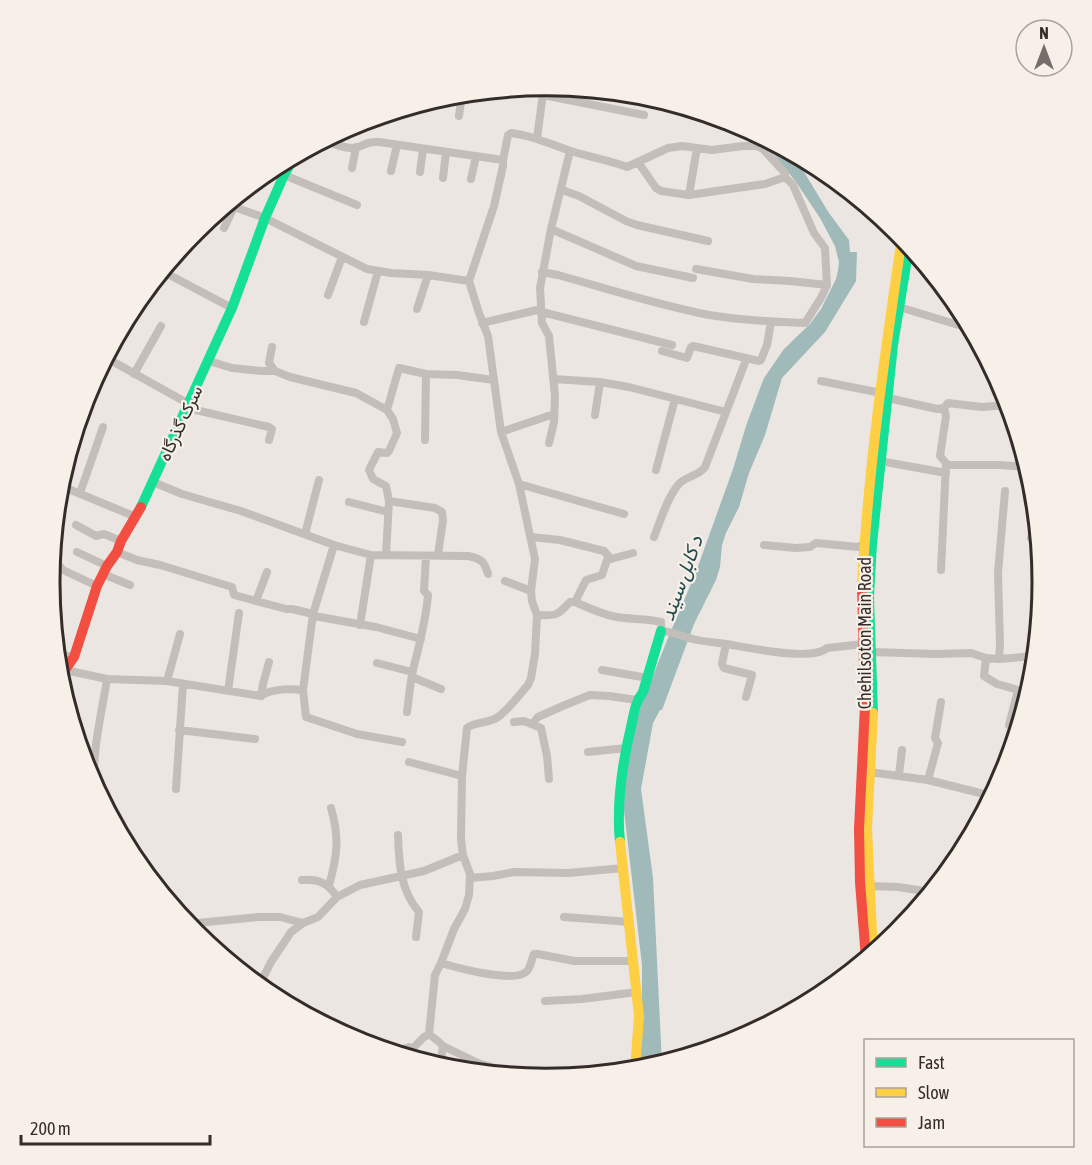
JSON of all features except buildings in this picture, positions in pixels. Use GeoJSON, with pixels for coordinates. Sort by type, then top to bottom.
{"type":"FeatureCollection","features":[{"type":"Feature","properties":{"kind":"main road","name":"سرک گذرگاه"},"geometry":{"type":"LineString","coordinates":[[67,667],[74,657],[97,586],[153,482],[232,308],[265,218],[284,175]]}},
{"type":"Feature","properties":{"kind":"main road","name":"Chehilsoton Main Road"},"geometry":{"type":"LineString","coordinates":[[865,949],[859,829],[869,597],[880,461],[886,344],[900,250]]}},
{"type":"Feature","properties":{"kind":"main road","name":"Chehilsoton Main Road"},"geometry":{"type":"LineString","coordinates":[[872,942],[867,829],[873,706],[861,597],[872,460],[907,258]]}},
{"type":"Feature","properties":{"kind":"main road"},"geometry":{"type":"LineString","coordinates":[[636,1060],[638,992],[618,820],[619,792],[626,748],[638,700],[665,631]]}},
{"type":"Feature","properties":{"kind":"street"},"geometry":{"type":"LineString","coordinates":[[537,138],[543,96]]}},
{"type":"Feature","properties":{"kind":"street"},"geometry":{"type":"LineString","coordinates":[[571,98],[644,115]]}},
{"type":"Feature","properties":{"kind":"street"},"geometry":{"type":"LineString","coordinates":[[459,116],[461,105]]}},
{"type":"Feature","properties":{"kind":"street"},"geometry":{"type":"LineString","coordinates":[[429,1034],[435,975],[469,895],[470,874],[463,855],[461,839],[462,776],[466,730],[468,726],[488,722],[498,717],[528,685],[535,654],[537,615],[531,591],[536,559],[519,484],[501,432],[488,336],[469,281],[494,206],[508,135],[511,133],[537,138],[570,151],[627,167],[668,148],[682,146],[712,150],[757,146],[763,149],[793,185],[814,233],[825,248],[827,285],[805,323],[771,322],[738,319],[678,308],[542,272]]}},
{"type":"Feature","properties":{"kind":"street"},"geometry":{"type":"LineString","coordinates":[[337,144],[356,147],[369,141],[503,160]]}},
{"type":"Feature","properties":{"kind":"street"},"geometry":{"type":"LineString","coordinates":[[391,171],[397,145]]}},
{"type":"Feature","properties":{"kind":"street"},"geometry":{"type":"LineString","coordinates":[[352,168],[356,147]]}},
{"type":"Feature","properties":{"kind":"street"},"geometry":{"type":"LineString","coordinates":[[689,195],[697,148]]}},
{"type":"Feature","properties":{"kind":"street"},"geometry":{"type":"LineString","coordinates":[[420,172],[423,149]]}},
{"type":"Feature","properties":{"kind":"street"},"geometry":{"type":"LineString","coordinates":[[549,443],[555,396],[549,336],[542,323],[540,288],[551,229],[570,151]]}},
{"type":"Feature","properties":{"kind":"street"},"geometry":{"type":"LineString","coordinates":[[443,177],[446,152]]}},
{"type":"Feature","properties":{"kind":"street"},"geometry":{"type":"LineString","coordinates":[[471,179],[476,156]]}},
{"type":"Feature","properties":{"kind":"street"},"geometry":{"type":"LineString","coordinates":[[638,162],[656,188],[661,191],[689,195],[765,184],[785,177]]}},
{"type":"Feature","properties":{"kind":"street"},"geometry":{"type":"LineString","coordinates":[[284,175],[357,205]]}},
{"type":"Feature","properties":{"kind":"street"},"geometry":{"type":"LineString","coordinates":[[562,190],[637,225],[708,240]]}},
{"type":"Feature","properties":{"kind":"street"},"geometry":{"type":"LineString","coordinates":[[238,207],[265,218],[367,269],[469,281]]}},
{"type":"Feature","properties":{"kind":"street"},"geometry":{"type":"LineString","coordinates":[[224,228],[229,215]]}},
{"type":"Feature","properties":{"kind":"street"},"geometry":{"type":"LineString","coordinates":[[551,229],[636,266],[694,274],[827,285]]}},
{"type":"Feature","properties":{"kind":"street"},"geometry":{"type":"LineString","coordinates":[[328,295],[342,257]]}},
{"type":"Feature","properties":{"kind":"street"},"geometry":{"type":"LineString","coordinates":[[364,322],[378,271]]}},
{"type":"Feature","properties":{"kind":"street"},"geometry":{"type":"LineString","coordinates":[[170,275],[232,308]]}},
{"type":"Feature","properties":{"kind":"street"},"geometry":{"type":"LineString","coordinates":[[417,309],[428,275]]}},
{"type":"Feature","properties":{"kind":"street"},"geometry":{"type":"LineString","coordinates":[[899,307],[958,325]]}},
{"type":"Feature","properties":{"kind":"street"},"geometry":{"type":"LineString","coordinates":[[482,323],[542,311],[672,345]]}},
{"type":"Feature","properties":{"kind":"street"},"geometry":{"type":"LineString","coordinates":[[662,351],[687,358],[693,346],[759,361],[767,345],[771,322]]}},
{"type":"Feature","properties":{"kind":"street"},"geometry":{"type":"LineString","coordinates":[[134,374],[161,326]]}},
{"type":"Feature","properties":{"kind":"street"},"geometry":{"type":"LineString","coordinates":[[272,347],[269,363],[275,371]]}},
{"type":"Feature","properties":{"kind":"street"},"geometry":{"type":"LineString","coordinates":[[209,360],[232,368],[275,371],[290,378],[356,393],[387,410],[393,419],[397,433],[389,452],[378,452],[369,470],[373,478],[386,486],[389,501],[386,555]]}},
{"type":"Feature","properties":{"kind":"street"},"geometry":{"type":"LineString","coordinates":[[654,537],[679,483],[702,472],[705,467],[746,360]]}},
{"type":"Feature","properties":{"kind":"street"},"geometry":{"type":"LineString","coordinates":[[113,362],[188,406],[272,427],[269,440]]}},
{"type":"Feature","properties":{"kind":"street"},"geometry":{"type":"LineString","coordinates":[[387,410],[399,368],[426,374],[494,380]]}},
{"type":"Feature","properties":{"kind":"street"},"geometry":{"type":"LineString","coordinates":[[425,440],[426,374]]}},
{"type":"Feature","properties":{"kind":"street"},"geometry":{"type":"LineString","coordinates":[[553,379],[600,382],[629,387],[726,412]]}},
{"type":"Feature","properties":{"kind":"street"},"geometry":{"type":"LineString","coordinates":[[821,381],[937,409],[944,408],[948,403],[982,407],[998,406]]}},
{"type":"Feature","properties":{"kind":"street"},"geometry":{"type":"LineString","coordinates":[[595,415],[600,382]]}},
{"type":"Feature","properties":{"kind":"street"},"geometry":{"type":"LineString","coordinates":[[656,470],[675,399]]}},
{"type":"Feature","properties":{"kind":"street"},"geometry":{"type":"LineString","coordinates":[[941,570],[946,469],[946,463],[940,456],[946,416],[944,408]]}},
{"type":"Feature","properties":{"kind":"street"},"geometry":{"type":"LineString","coordinates":[[501,432],[554,414]]}},
{"type":"Feature","properties":{"kind":"street"},"geometry":{"type":"LineString","coordinates":[[80,493],[103,427]]}},
{"type":"Feature","properties":{"kind":"street"},"geometry":{"type":"LineString","coordinates":[[880,461],[946,469],[999,465],[1017,466]]}},
{"type":"Feature","properties":{"kind":"street"},"geometry":{"type":"LineString","coordinates":[[305,534],[319,480]]}},
{"type":"Feature","properties":{"kind":"street"},"geometry":{"type":"LineString","coordinates":[[153,482],[182,494],[241,511],[334,545],[371,555],[468,556],[481,560],[488,574]]}},
{"type":"Feature","properties":{"kind":"street"},"geometry":{"type":"LineString","coordinates":[[519,484],[624,514]]}},
{"type":"Feature","properties":{"kind":"street"},"geometry":{"type":"LineString","coordinates":[[69,489],[136,517]]}},
{"type":"Feature","properties":{"kind":"street"},"geometry":{"type":"LineString","coordinates":[[999,659],[998,573],[1005,491]]}},
{"type":"Feature","properties":{"kind":"street"},"geometry":{"type":"LineString","coordinates":[[389,501],[435,508],[442,512],[438,555]]}},
{"type":"Feature","properties":{"kind":"street"},"geometry":{"type":"LineString","coordinates":[[349,502],[388,512]]}},
{"type":"Feature","properties":{"kind":"street"},"geometry":{"type":"LineString","coordinates":[[76,525],[96,536],[104,534],[121,541]]}},
{"type":"Feature","properties":{"kind":"street"},"geometry":{"type":"LineString","coordinates":[[531,537],[560,540],[604,551],[611,559]]}},
{"type":"Feature","properties":{"kind":"street"},"geometry":{"type":"LineString","coordinates":[[764,545],[796,548],[810,547],[816,543],[858,548],[864,544]]}},
{"type":"Feature","properties":{"kind":"street"},"geometry":{"type":"LineString","coordinates":[[334,545],[310,636],[303,690],[306,717],[357,734],[402,742]]}},
{"type":"Feature","properties":{"kind":"street"},"geometry":{"type":"LineString","coordinates":[[77,552],[130,585]]}},
{"type":"Feature","properties":{"kind":"street"},"geometry":{"type":"LineString","coordinates":[[117,552],[137,560],[232,587],[234,595],[421,639]]}},
{"type":"Feature","properties":{"kind":"street"},"geometry":{"type":"LineString","coordinates":[[575,602],[586,580],[602,575],[607,560],[633,553]]}},
{"type":"Feature","properties":{"kind":"street"},"geometry":{"type":"LineString","coordinates":[[360,625],[371,555]]}},
{"type":"Feature","properties":{"kind":"street"},"geometry":{"type":"LineString","coordinates":[[406,712],[427,612],[428,596],[424,591],[426,556]]}},
{"type":"Feature","properties":{"kind":"street"},"geometry":{"type":"LineString","coordinates":[[60,567],[97,586]]}},
{"type":"Feature","properties":{"kind":"street"},"geometry":{"type":"LineString","coordinates":[[256,601],[267,572]]}},
{"type":"Feature","properties":{"kind":"street"},"geometry":{"type":"LineString","coordinates":[[505,581],[531,591]]}},
{"type":"Feature","properties":{"kind":"street"},"geometry":{"type":"LineString","coordinates":[[537,615],[553,616],[570,602],[575,602],[613,617],[661,622],[665,631],[691,639],[774,653],[812,653],[824,651],[827,648],[867,648],[936,654],[971,653],[999,659],[1026,657]]}},
{"type":"Feature","properties":{"kind":"street"},"geometry":{"type":"LineString","coordinates":[[228,691],[239,613]]}},
{"type":"Feature","properties":{"kind":"street"},"geometry":{"type":"LineString","coordinates":[[167,681],[180,634]]}},
{"type":"Feature","properties":{"kind":"street"},"geometry":{"type":"LineString","coordinates":[[726,644],[723,668],[752,675],[746,697]]}},
{"type":"Feature","properties":{"kind":"street"},"geometry":{"type":"LineString","coordinates":[[66,656],[74,657]]}},
{"type":"Feature","properties":{"kind":"street"},"geometry":{"type":"LineString","coordinates":[[986,658],[984,676],[997,684],[1018,690],[1010,725]]}},
{"type":"Feature","properties":{"kind":"street"},"geometry":{"type":"LineString","coordinates":[[261,696],[269,662]]}},
{"type":"Feature","properties":{"kind":"street"},"geometry":{"type":"LineString","coordinates":[[377,663],[412,675],[441,689]]}},
{"type":"Feature","properties":{"kind":"street"},"geometry":{"type":"LineString","coordinates":[[602,670],[648,678]]}},
{"type":"Feature","properties":{"kind":"street"},"geometry":{"type":"LineString","coordinates":[[68,671],[107,680],[167,681],[261,696],[285,690],[303,690]]}},
{"type":"Feature","properties":{"kind":"street"},"geometry":{"type":"LineString","coordinates":[[95,763],[107,680]]}},
{"type":"Feature","properties":{"kind":"street"},"geometry":{"type":"LineString","coordinates":[[177,789],[183,684]]}},
{"type":"Feature","properties":{"kind":"street"},"geometry":{"type":"LineString","coordinates":[[532,724],[538,717],[590,695],[638,700]]}},
{"type":"Feature","properties":{"kind":"street"},"geometry":{"type":"LineString","coordinates":[[928,780],[938,743],[935,738],[941,702]]}},
{"type":"Feature","properties":{"kind":"street"},"geometry":{"type":"LineString","coordinates":[[514,722],[524,721],[541,728],[549,779]]}},
{"type":"Feature","properties":{"kind":"street"},"geometry":{"type":"LineString","coordinates":[[179,730],[255,739]]}},
{"type":"Feature","properties":{"kind":"street"},"geometry":{"type":"LineString","coordinates":[[588,752],[626,748]]}},
{"type":"Feature","properties":{"kind":"street"},"geometry":{"type":"LineString","coordinates":[[899,775],[902,750]]}},
{"type":"Feature","properties":{"kind":"street"},"geometry":{"type":"LineString","coordinates":[[409,762],[462,776]]}},
{"type":"Feature","properties":{"kind":"street"},"geometry":{"type":"LineString","coordinates":[[869,772],[928,780],[983,794]]}},
{"type":"Feature","properties":{"kind":"street"},"geometry":{"type":"LineString","coordinates":[[329,886],[337,838],[331,808]]}},
{"type":"Feature","properties":{"kind":"street"},"geometry":{"type":"LineString","coordinates":[[398,835],[401,876],[406,893],[419,912],[416,937]]}},
{"type":"Feature","properties":{"kind":"street"},"geometry":{"type":"LineString","coordinates":[[263,978],[291,932],[303,923],[318,917],[337,897],[360,885],[424,871],[463,855]]}},
{"type":"Feature","properties":{"kind":"street"},"geometry":{"type":"LineString","coordinates":[[470,878],[514,872],[568,873],[624,868]]}},
{"type":"Feature","properties":{"kind":"street"},"geometry":{"type":"LineString","coordinates":[[302,880],[309,879],[329,886],[337,897]]}},
{"type":"Feature","properties":{"kind":"street"},"geometry":{"type":"LineString","coordinates":[[869,885],[921,891]]}},
{"type":"Feature","properties":{"kind":"street"},"geometry":{"type":"LineString","coordinates":[[199,923],[280,917],[303,923]]}},
{"type":"Feature","properties":{"kind":"street"},"geometry":{"type":"LineString","coordinates":[[564,917],[630,922]]}},
{"type":"Feature","properties":{"kind":"street"},"geometry":{"type":"LineString","coordinates":[[441,963],[472,972],[514,976],[524,974],[529,970],[534,954],[574,961],[634,961]]}},
{"type":"Feature","properties":{"kind":"street"},"geometry":{"type":"LineString","coordinates":[[545,1001],[638,992]]}},
{"type":"Feature","properties":{"kind":"street"},"geometry":{"type":"LineString","coordinates":[[429,1034],[443,1046],[476,1063]]}},
{"type":"Feature","properties":{"kind":"street"},"geometry":{"type":"LineString","coordinates":[[406,1048],[412,1049],[429,1034]]}},
{"type":"Feature","properties":{"kind":"street"},"geometry":{"type":"LineString","coordinates":[[441,1057],[443,1046]]}},
{"type":"Feature","properties":{"kind":"water"},"geometry":{"type":"Polygon","coordinates":[[[773,154],[803,170],[849,240],[850,252],[857,252],[856,281],[825,332],[782,378],[765,435],[749,473],[739,507],[722,545],[716,580],[694,624],[662,710],[653,723],[641,789],[653,878],[662,1054],[640,1059],[642,965],[623,791],[641,706],[696,572],[764,378],[784,349],[810,324],[821,309],[836,279],[839,262],[835,246],[796,182],[773,154]]]}},
{"type":"Feature","properties":{"kind":"traffic: fast"},"geometry":{"type":"LineString","coordinates":[[141,507],[232,308],[265,218],[285,172]]}},
{"type":"Feature","properties":{"kind":"traffic: fast"},"geometry":{"type":"LineString","coordinates":[[873,713],[869,597],[872,544],[893,345],[907,258]]}},
{"type":"Feature","properties":{"kind":"traffic: fast"},"geometry":{"type":"LineString","coordinates":[[620,842],[619,798],[625,756],[635,708],[643,692],[661,631]]}},
{"type":"Feature","properties":{"kind":"traffic: slow"},"geometry":{"type":"LineString","coordinates":[[862,586],[873,455],[900,250]]}},
{"type":"Feature","properties":{"kind":"traffic: slow"},"geometry":{"type":"LineString","coordinates":[[872,942],[867,829],[873,713]]}},
{"type":"Feature","properties":{"kind":"traffic: slow"},"geometry":{"type":"LineString","coordinates":[[620,842],[639,1016],[636,1060]]}},
{"type":"Feature","properties":{"kind":"traffic: jam"},"geometry":{"type":"LineString","coordinates":[[67,667],[74,657],[97,586],[141,507]]}},
{"type":"Feature","properties":{"kind":"traffic: jam"},"geometry":{"type":"LineString","coordinates":[[862,586],[865,706],[859,829],[865,949]]}},
{"type":"Feature","properties":{"kind":"water label","name":"د کابل سيند"},"geometry":{"type":"Point","coordinates":[681,578]}}]}
